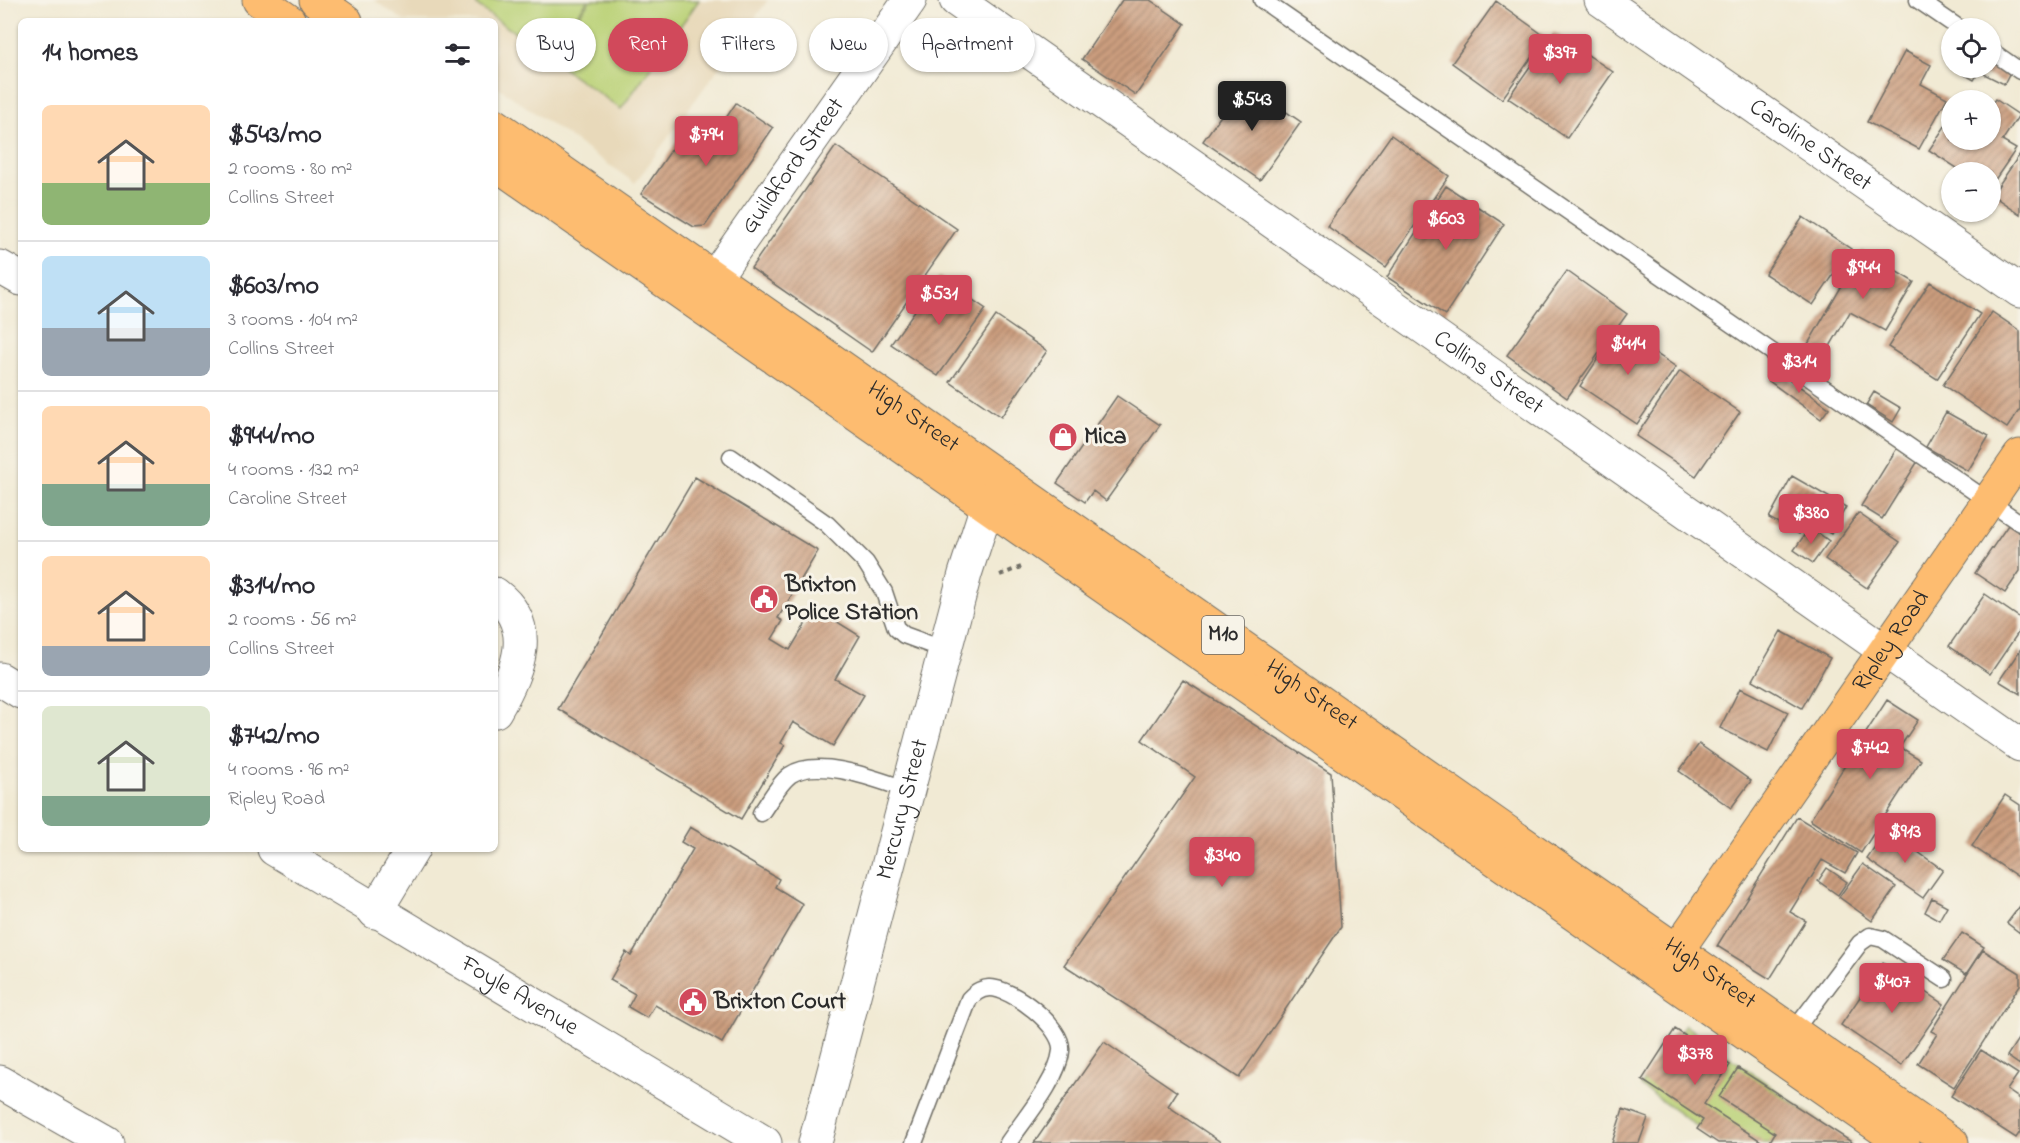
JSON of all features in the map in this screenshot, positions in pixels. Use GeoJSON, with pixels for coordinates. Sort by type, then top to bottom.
{"type":"FeatureCollection","features":[{"type":"Feature","properties":{"kind":"main road"},"geometry":{"type":"LineString","coordinates":[[259,0],[285,18]]}},
{"type":"Feature","properties":{"kind":"main road"},"geometry":{"type":"LineString","coordinates":[[316,0],[342,18]]}},
{"type":"Feature","properties":{"kind":"main road","name":"High Street"},"geometry":{"type":"LineString","coordinates":[[498,126],[706,289],[991,491],[1669,962],[1903,1143]]}},
{"type":"Feature","properties":{"kind":"main road","name":"High Street"},"geometry":{"type":"LineString","coordinates":[[498,165],[706,289]]}},
{"type":"Feature","properties":{"kind":"main road","name":"Ripley Road"},"geometry":{"type":"LineString","coordinates":[[1669,962],[2020,456]]}},
{"type":"Feature","properties":{"kind":"main road","name":"High Street"},"geometry":{"type":"LineString","coordinates":[[1669,962],[1793,1032],[1952,1143]]}},
{"type":"Feature","properties":{"kind":"street","name":"Guildford Street"},"geometry":{"type":"LineString","coordinates":[[706,289],[910,0]]}},
{"type":"Feature","properties":{"kind":"street","name":"Collins Street"},"geometry":{"type":"LineString","coordinates":[[956,0],[2020,745]]}},
{"type":"Feature","properties":{"kind":"street","name":"Caroline Street"},"geometry":{"type":"LineString","coordinates":[[1601,0],[2020,291]]}},
{"type":"Feature","properties":{"kind":"street"},"geometry":{"type":"LineString","coordinates":[[0,267],[18,277]]}},
{"type":"Feature","properties":{"kind":"street","name":"Mercury Street"},"geometry":{"type":"LineString","coordinates":[[815,1143],[945,650],[991,491]]}},
{"type":"Feature","properties":{"kind":"street"},"geometry":{"type":"LineString","coordinates":[[498,597],[512,610],[520,626],[522,643],[498,706]]}},
{"type":"Feature","properties":{"kind":"street"},"geometry":{"type":"LineString","coordinates":[[0,679],[18,690]]}},
{"type":"Feature","properties":{"kind":"street","name":"Foyle Avenue"},"geometry":{"type":"LineString","coordinates":[[279,852],[375,912],[765,1143]]}},
{"type":"Feature","properties":{"kind":"street"},"geometry":{"type":"LineString","coordinates":[[375,912],[411,852]]}},
{"type":"Feature","properties":{"kind":"street"},"geometry":{"type":"LineString","coordinates":[[0,1082],[107,1143]]}},
{"type":"Feature","properties":{"kind":"lane"},"geometry":{"type":"LineString","coordinates":[[1262,0],[2020,523]]}},
{"type":"Feature","properties":{"kind":"lane"},"geometry":{"type":"LineString","coordinates":[[1918,0],[1944,18]]}},
{"type":"Feature","properties":{"kind":"lane"},"geometry":{"type":"LineString","coordinates":[[2001,58],[2020,71]]}},
{"type":"Feature","properties":{"kind":"lane"},"geometry":{"type":"LineString","coordinates":[[731,458],[827,525],[866,563],[884,592],[896,628],[904,635],[945,650]]}},
{"type":"Feature","properties":{"kind":"lane"},"geometry":{"type":"LineString","coordinates":[[761,813],[789,776],[810,768],[826,767],[908,790]]}},
{"type":"Feature","properties":{"kind":"lane"},"geometry":{"type":"LineString","coordinates":[[1793,1032],[1860,943],[1870,936],[1883,939],[1944,979]]}},
{"type":"Feature","properties":{"kind":"lane"},"geometry":{"type":"LineString","coordinates":[[914,1143],[969,999],[978,990],[991,988],[1006,992],[1044,1018],[1056,1032],[1062,1049],[1057,1070],[1008,1143]]}},
{"type":"Feature","properties":{"kind":"path"},"geometry":{"type":"LineString","coordinates":[[999,575],[1031,562]]}},
{"type":"Feature","properties":{"kind":"shaded area"},"geometry":{"type":"Polygon","coordinates":[[[374,0],[768,0],[755,18],[700,18],[700,72],[716,72],[635,183],[498,87],[498,18],[400,18],[374,0]]]}},
{"type":"Feature","properties":{"kind":"green space"},"geometry":{"type":"Polygon","coordinates":[[[479,0],[588,0],[575,18],[516,18],[516,33],[498,21],[498,18],[494,18],[476,5],[479,0]]]}},
{"type":"Feature","properties":{"kind":"green space"},"geometry":{"type":"Polygon","coordinates":[[[590,0],[699,0],[686,18],[608,18],[608,72],[647,72],[621,109],[569,72],[596,72],[596,18],[577,18],[590,0]]]}},
{"type":"Feature","properties":{"kind":"green space"},"geometry":{"type":"Polygon","coordinates":[[[1685,1025],[1850,1143],[1720,1143],[1641,1086],[1685,1025]]]}},
{"type":"Feature","properties":{"kind":"building"},"geometry":{"type":"Polygon","coordinates":[[[1122,0],[1150,0],[1185,24],[1136,95],[1082,59],[1122,0]]]}},
{"type":"Feature","properties":{"kind":"building"},"geometry":{"type":"Polygon","coordinates":[[[1496,1],[1546,37],[1502,99],[1452,63],[1496,1]]]}},
{"type":"Feature","properties":{"kind":"building"},"geometry":{"type":"Polygon","coordinates":[[[1554,32],[1613,72],[1567,138],[1508,98],[1554,32]]]}},
{"type":"Feature","properties":{"kind":"building"},"geometry":{"type":"Polygon","coordinates":[[[1905,51],[1931,65],[1921,84],[1941,95],[1941,109],[1919,149],[1867,122],[1905,51]]]}},
{"type":"Feature","properties":{"kind":"building"},"geometry":{"type":"Polygon","coordinates":[[[2001,65],[2011,70],[2004,84],[1992,78],[2001,78],[2001,65]]]}},
{"type":"Feature","properties":{"kind":"building"},"geometry":{"type":"Polygon","coordinates":[[[1244,83],[1301,122],[1260,180],[1203,141],[1244,83]]]}},
{"type":"Feature","properties":{"kind":"building"},"geometry":{"type":"Polygon","coordinates":[[[736,103],[773,128],[705,226],[694,227],[641,194],[687,127],[710,142],[736,103]]]}},
{"type":"Feature","properties":{"kind":"building"},"geometry":{"type":"Polygon","coordinates":[[[2001,103],[2019,115],[2002,141],[2016,149],[2001,171],[2001,162],[1948,162],[1929,150],[1941,132],[1941,150],[2001,150],[2001,103]]]}},
{"type":"Feature","properties":{"kind":"building"},"geometry":{"type":"Polygon","coordinates":[[[1391,135],[1449,176],[1386,267],[1327,226],[1391,135]]]}},
{"type":"Feature","properties":{"kind":"building"},"geometry":{"type":"Polygon","coordinates":[[[836,146],[957,229],[872,352],[751,268],[836,146]]]}},
{"type":"Feature","properties":{"kind":"building"},"geometry":{"type":"Polygon","coordinates":[[[2020,154],[2020,214],[2001,201],[2001,182],[2020,154]]]}},
{"type":"Feature","properties":{"kind":"building"},"geometry":{"type":"Polygon","coordinates":[[[1446,186],[1504,224],[1445,315],[1387,277],[1446,186]]]}},
{"type":"Feature","properties":{"kind":"building"},"geometry":{"type":"Polygon","coordinates":[[[1803,217],[1851,249],[1813,305],[1765,274],[1803,217]]]}},
{"type":"Feature","properties":{"kind":"building"},"geometry":{"type":"Polygon","coordinates":[[[1862,251],[1914,282],[1885,331],[1850,312],[1825,355],[1808,344],[1862,251]]]}},
{"type":"Feature","properties":{"kind":"building"},"geometry":{"type":"Polygon","coordinates":[[[1567,271],[1627,314],[1567,398],[1507,355],[1567,271]]]}},
{"type":"Feature","properties":{"kind":"building"},"geometry":{"type":"Polygon","coordinates":[[[939,277],[986,309],[938,376],[891,344],[939,277]]]}},
{"type":"Feature","properties":{"kind":"building"},"geometry":{"type":"Polygon","coordinates":[[[1930,282],[1980,314],[1937,379],[1888,347],[1930,282]]]}},
{"type":"Feature","properties":{"kind":"building"},"geometry":{"type":"Polygon","coordinates":[[[1992,312],[2020,331],[2020,409],[2007,428],[1943,385],[1992,312]]]}},
{"type":"Feature","properties":{"kind":"building"},"geometry":{"type":"Polygon","coordinates":[[[996,316],[1047,351],[1001,417],[950,382],[996,316]]]}},
{"type":"Feature","properties":{"kind":"building"},"geometry":{"type":"Polygon","coordinates":[[[1618,328],[1676,367],[1637,424],[1580,386],[1618,328]]]}},
{"type":"Feature","properties":{"kind":"building"},"geometry":{"type":"Polygon","coordinates":[[[1777,370],[1829,408],[1821,419],[1769,381],[1777,370]]]}},
{"type":"Feature","properties":{"kind":"building"},"geometry":{"type":"Polygon","coordinates":[[[1680,371],[1740,412],[1696,476],[1636,436],[1680,371]]]}},
{"type":"Feature","properties":{"kind":"building"},"geometry":{"type":"Polygon","coordinates":[[[1874,392],[1901,408],[1893,422],[1866,405],[1874,392]]]}},
{"type":"Feature","properties":{"kind":"building"},"geometry":{"type":"Polygon","coordinates":[[[1117,396],[1160,425],[1106,501],[1093,491],[1085,502],[1057,483],[1117,396]]]}},
{"type":"Feature","properties":{"kind":"building"},"geometry":{"type":"Polygon","coordinates":[[[1946,412],[1989,436],[1968,471],[1926,447],[1946,412]]]}},
{"type":"Feature","properties":{"kind":"building"},"geometry":{"type":"Polygon","coordinates":[[[1897,448],[1918,461],[1882,519],[1861,506],[1897,448]]]}},
{"type":"Feature","properties":{"kind":"building"},"geometry":{"type":"Polygon","coordinates":[[[1792,476],[1846,507],[1831,534],[1807,520],[1799,534],[1769,518],[1792,476]]]}},
{"type":"Feature","properties":{"kind":"building"},"geometry":{"type":"Polygon","coordinates":[[[695,477],[818,551],[778,618],[783,621],[772,639],[790,650],[815,608],[860,636],[835,679],[864,695],[833,746],[793,722],[781,743],[785,745],[741,819],[558,709],[695,477]]]}},
{"type":"Feature","properties":{"kind":"building"},"geometry":{"type":"Polygon","coordinates":[[[1858,513],[1900,542],[1867,588],[1825,559],[1858,513]]]}},
{"type":"Feature","properties":{"kind":"building"},"geometry":{"type":"Polygon","coordinates":[[[2008,525],[2020,533],[2020,571],[2005,593],[1975,573],[2008,525]]]}},
{"type":"Feature","properties":{"kind":"building"},"geometry":{"type":"Polygon","coordinates":[[[1810,527],[1829,541],[1813,563],[1794,550],[1810,527]]]}},
{"type":"Feature","properties":{"kind":"building"},"geometry":{"type":"Polygon","coordinates":[[[1985,594],[2020,618],[2020,630],[1990,674],[1949,646],[1985,594]]]}},
{"type":"Feature","properties":{"kind":"building"},"geometry":{"type":"Polygon","coordinates":[[[1781,631],[1830,658],[1802,708],[1753,680],[1781,631]]]}},
{"type":"Feature","properties":{"kind":"building"},"geometry":{"type":"Polygon","coordinates":[[[2020,650],[2020,694],[1999,681],[2020,650]]]}},
{"type":"Feature","properties":{"kind":"building"},"geometry":{"type":"Polygon","coordinates":[[[1183,680],[1331,773],[1341,927],[1239,1078],[1064,965],[1195,777],[1142,740],[1183,680]]]}},
{"type":"Feature","properties":{"kind":"building"},"geometry":{"type":"Polygon","coordinates":[[[1740,688],[1788,712],[1768,752],[1720,728],[1740,688]]]}},
{"type":"Feature","properties":{"kind":"building"},"geometry":{"type":"Polygon","coordinates":[[[1887,700],[1918,720],[1900,747],[1921,760],[1861,853],[1810,820],[1887,700]]]}},
{"type":"Feature","properties":{"kind":"building"},"geometry":{"type":"Polygon","coordinates":[[[1699,744],[1751,781],[1731,808],[1679,771],[1699,744]]]}},
{"type":"Feature","properties":{"kind":"building"},"geometry":{"type":"Polygon","coordinates":[[[2005,795],[2020,805],[2020,878],[1972,846],[2005,795]]]}},
{"type":"Feature","properties":{"kind":"building"},"geometry":{"type":"Polygon","coordinates":[[[1797,817],[1857,853],[1845,873],[1822,860],[1790,912],[1806,921],[1770,979],[1717,946],[1797,817]]]}},
{"type":"Feature","properties":{"kind":"building"},"geometry":{"type":"Polygon","coordinates":[[[690,827],[779,879],[775,887],[803,904],[722,1043],[655,1005],[647,1018],[628,1007],[635,994],[610,980],[626,952],[631,956],[693,849],[681,842],[690,827]]]}},
{"type":"Feature","properties":{"kind":"building"},"geometry":{"type":"Polygon","coordinates":[[[1887,830],[1943,870],[1923,898],[1867,859],[1887,830]]]}},
{"type":"Feature","properties":{"kind":"building"},"geometry":{"type":"Polygon","coordinates":[[[1863,864],[1896,887],[1872,921],[1839,897],[1863,864]]]}},
{"type":"Feature","properties":{"kind":"building"},"geometry":{"type":"Polygon","coordinates":[[[1827,868],[1847,882],[1838,895],[1818,881],[1827,868]]]}},
{"type":"Feature","properties":{"kind":"building"},"geometry":{"type":"Polygon","coordinates":[[[1932,898],[1947,906],[1939,920],[1925,912],[1932,898]]]}},
{"type":"Feature","properties":{"kind":"building"},"geometry":{"type":"Polygon","coordinates":[[[2020,906],[2020,933],[2007,923],[2020,906]]]}},
{"type":"Feature","properties":{"kind":"building"},"geometry":{"type":"Polygon","coordinates":[[[1962,933],[1984,947],[1966,974],[1943,960],[1962,933]]]}},
{"type":"Feature","properties":{"kind":"building"},"geometry":{"type":"Polygon","coordinates":[[[1983,950],[2020,973],[2020,985],[1954,1087],[1918,1064],[1937,1034],[1931,1031],[1983,950]]]}},
{"type":"Feature","properties":{"kind":"building"},"geometry":{"type":"Polygon","coordinates":[[[1883,963],[1944,1004],[1901,1066],[1841,1025],[1883,963]]]}},
{"type":"Feature","properties":{"kind":"building"},"geometry":{"type":"Polygon","coordinates":[[[1675,1029],[1730,1065],[1704,1104],[1764,1143],[1718,1143],[1697,1129],[1703,1120],[1642,1080],[1675,1029]]]}},
{"type":"Feature","properties":{"kind":"building"},"geometry":{"type":"Polygon","coordinates":[[[2020,1036],[2020,1065],[2007,1056],[2020,1036]]]}},
{"type":"Feature","properties":{"kind":"building"},"geometry":{"type":"Polygon","coordinates":[[[1104,1042],[1177,1092],[1168,1106],[1222,1143],[1034,1143],[1104,1042]]]}},
{"type":"Feature","properties":{"kind":"building"},"geometry":{"type":"Polygon","coordinates":[[[1981,1050],[2018,1074],[2007,1090],[2020,1099],[2020,1132],[2016,1138],[1951,1096],[1981,1050]]]}},
{"type":"Feature","properties":{"kind":"building"},"geometry":{"type":"Polygon","coordinates":[[[1738,1068],[1853,1143],[1769,1143],[1775,1133],[1719,1097],[1738,1068]]]}},
{"type":"Feature","properties":{"kind":"building"},"geometry":{"type":"Polygon","coordinates":[[[1623,1109],[1648,1118],[1639,1143],[1612,1143],[1623,1109]]]}},
{"type":"Feature","properties":{"kind":"place","name":"Mica"},"geometry":{"type":"Point","coordinates":[1063,437]}},
{"type":"Feature","properties":{"kind":"place","name":"Brixton Police Station"},"geometry":{"type":"Point","coordinates":[764,599]}},
{"type":"Feature","properties":{"kind":"place","name":"Brixton Court"},"geometry":{"type":"Point","coordinates":[693,1002]}}]}
